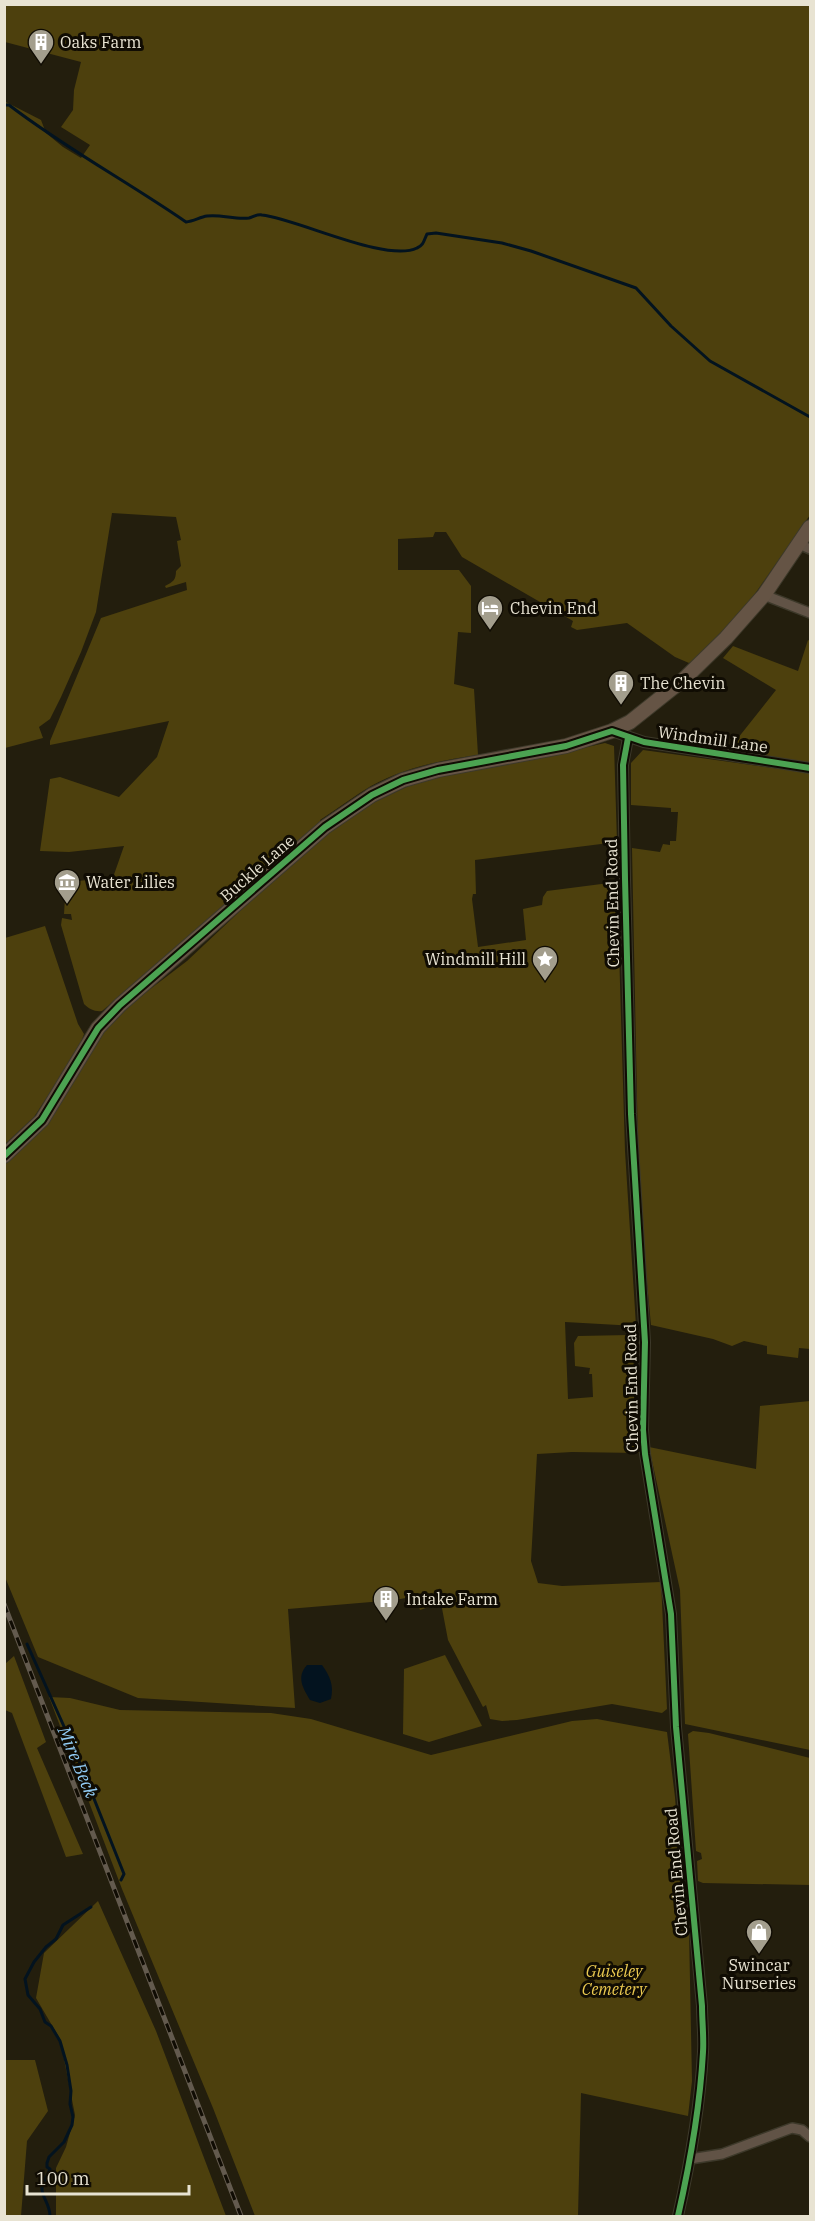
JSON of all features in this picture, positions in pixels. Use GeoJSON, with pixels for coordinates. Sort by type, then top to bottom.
{"type":"FeatureCollection","features":[{"type":"Feature","properties":{"kind":"street","name":"Buckle Lane"},"geometry":{"type":"LineString","coordinates":[[4,1156],[42,1120],[98,1028],[120,1005],[325,827],[372,795],[403,780],[438,770],[566,746],[612,731],[638,717],[684,679],[726,638],[805,547],[810,527]]}},
{"type":"Feature","properties":{"kind":"street"},"geometry":{"type":"LineString","coordinates":[[764,595],[810,613]]}},
{"type":"Feature","properties":{"kind":"street","name":"Windmill Lane"},"geometry":{"type":"LineString","coordinates":[[612,731],[628,738],[810,768]]}},
{"type":"Feature","properties":{"kind":"street","name":"Chevin End Road"},"geometry":{"type":"LineString","coordinates":[[628,738],[623,765],[625,879],[632,1126],[645,1342],[643,1430],[671,1614],[676,1727],[702,2006],[703,2051],[697,2106],[690,2159],[678,2217]]}},
{"type":"Feature","properties":{"kind":"street"},"geometry":{"type":"LineString","coordinates":[[690,2159],[722,2154],[792,2128],[802,2130],[810,2137]]}},
{"type":"Feature","properties":{"kind":"green space"},"geometry":{"type":"Polygon","coordinates":[[[5,5],[810,5],[810,515],[752,598],[698,658],[689,663],[675,657],[627,623],[577,630],[571,627],[573,621],[462,557],[446,532],[435,532],[433,537],[398,539],[398,570],[459,570],[471,586],[471,633],[458,632],[454,684],[474,689],[478,755],[437,762],[409,770],[383,780],[352,798],[320,820],[320,825],[102,1011],[92,1010],[84,1004],[61,925],[62,918],[72,920],[71,914],[64,914],[66,882],[100,879],[110,886],[124,846],[69,852],[40,851],[50,779],[60,777],[119,797],[157,757],[169,721],[50,745],[50,741],[101,618],[187,590],[186,582],[166,588],[165,586],[174,580],[176,571],[181,566],[177,541],[181,540],[176,517],[112,513],[96,612],[61,697],[50,719],[39,727],[43,738],[5,748],[4,101],[41,120],[46,133],[81,158],[90,145],[61,127],[73,110],[74,90],[81,62],[5,42],[5,5]]]}},
{"type":"Feature","properties":{"kind":"green space"},"geometry":{"type":"Polygon","coordinates":[[[808,640],[810,641],[810,763],[734,750],[734,743],[776,690],[723,658],[733,646],[798,671],[808,640]]]}},
{"type":"Feature","properties":{"kind":"green space"},"geometry":{"type":"Polygon","coordinates":[[[605,743],[614,746],[617,842],[475,860],[476,894],[473,894],[472,899],[478,947],[526,940],[523,909],[542,905],[547,891],[617,882],[625,1151],[636,1326],[565,1322],[568,1399],[593,1397],[590,1368],[575,1366],[574,1343],[578,1336],[629,1335],[636,1338],[634,1395],[639,1453],[537,1454],[531,1561],[538,1583],[562,1586],[661,1582],[667,1709],[662,1713],[612,1704],[517,1720],[490,1719],[486,1705],[483,1707],[448,1640],[441,1603],[420,1610],[416,1596],[395,1600],[288,1609],[295,1708],[138,1698],[38,1657],[5,1577],[5,1164],[35,1134],[101,1033],[124,1009],[187,961],[325,831],[356,811],[421,780],[605,743]]]}},
{"type":"Feature","properties":{"kind":"green space"},"geometry":{"type":"Polygon","coordinates":[[[643,750],[810,773],[810,1349],[799,1348],[798,1358],[767,1354],[767,1346],[744,1341],[732,1346],[713,1339],[651,1325],[639,1199],[632,848],[660,852],[663,844],[670,845],[670,841],[676,841],[678,812],[671,812],[671,808],[631,805],[631,763],[643,750]]]}},
{"type":"Feature","properties":{"kind":"green space"},"geometry":{"type":"Polygon","coordinates":[[[45,926],[78,1024],[84,1034],[79,1048],[34,1117],[5,1144],[5,938],[45,926]]]}},
{"type":"Feature","properties":{"kind":"green space"},"geometry":{"type":"Polygon","coordinates":[[[810,1401],[810,1750],[685,1724],[680,1590],[649,1447],[756,1469],[760,1406],[810,1401]]]}},
{"type":"Feature","properties":{"kind":"green space"},"geometry":{"type":"Polygon","coordinates":[[[445,1655],[482,1726],[429,1742],[403,1734],[404,1669],[445,1655]]]}},
{"type":"Feature","properties":{"kind":"green space"},"geometry":{"type":"Polygon","coordinates":[[[14,1656],[46,1742],[37,1748],[83,1854],[66,1857],[12,1713],[5,1710],[5,1664],[14,1656]]]}},
{"type":"Feature","properties":{"kind":"green space","name":"Guiseley Cemetery"},"geometry":{"type":"Polygon","coordinates":[[[49,1697],[70,1698],[120,1710],[271,1713],[311,1719],[431,1755],[572,1721],[597,1719],[667,1732],[675,1797],[683,1904],[679,1912],[680,1930],[689,1930],[692,2081],[688,2116],[581,2093],[578,2216],[255,2216],[122,1889],[49,1697]]]}},
{"type":"Feature","properties":{"kind":"green space"},"geometry":{"type":"Polygon","coordinates":[[[693,1731],[810,1758],[810,1885],[703,1883],[698,1881],[697,1861],[702,1859],[701,1853],[696,1851],[688,1734],[693,1731]]]}},
{"type":"Feature","properties":{"kind":"green space"},"geometry":{"type":"Polygon","coordinates":[[[98,1901],[156,2031],[226,2216],[56,2216],[56,2168],[66,2147],[75,2115],[60,2039],[36,1998],[44,1953],[98,1901]]]}},
{"type":"Feature","properties":{"kind":"green space"},"geometry":{"type":"Polygon","coordinates":[[[5,2060],[35,2060],[48,2111],[27,2141],[21,2216],[5,2216],[5,2060]]]}},
{"type":"Feature","properties":{"kind":"water"},"geometry":{"type":"Polygon","coordinates":[[[307,1665],[322,1665],[331,1681],[331,1699],[320,1703],[310,1700],[301,1678],[307,1665]]]}},
{"type":"Feature","properties":{"kind":"waterway"},"geometry":{"type":"LineString","coordinates":[[4,105],[9,105],[52,136],[186,222],[207,216],[249,218],[262,215],[364,245],[403,251],[419,247],[427,234],[436,233],[502,243],[636,288],[671,326],[710,361],[810,417]]}},
{"type":"Feature","properties":{"kind":"waterway","name":"Mire Beck"},"geometry":{"type":"LineString","coordinates":[[27,1644],[75,1751],[124,1874],[121,1880]]}},
{"type":"Feature","properties":{"kind":"waterway","name":"Mire Beck"},"geometry":{"type":"LineString","coordinates":[[50,2216],[42,2188],[50,2169],[47,2167],[49,2157],[64,2142],[72,2125],[71,2091],[60,2041],[51,2026],[45,2022],[40,2009],[28,1995],[25,1979],[34,1962],[56,1939],[63,1925],[91,1907]]}},
{"type":"Feature","properties":{"kind":"railway"},"geometry":{"type":"LineString","coordinates":[[4,1604],[241,2216]]}},
{"type":"Feature","properties":{"kind":"cycle path"},"geometry":{"type":"LineString","coordinates":[[4,1156],[42,1120],[98,1028],[120,1005],[325,827],[372,795],[403,780],[438,770],[566,746],[612,731],[644,742],[810,768]]}},
{"type":"Feature","properties":{"kind":"cycle path"},"geometry":{"type":"LineString","coordinates":[[628,738],[623,765],[625,879],[631,1114],[645,1342],[643,1430],[671,1614],[676,1727],[703,2035],[702,2073],[697,2114],[678,2216]]}},
{"type":"Feature","properties":{"kind":"place","name":"Oaks Farm"},"geometry":{"type":"Point","coordinates":[41,65]}},
{"type":"Feature","properties":{"kind":"place","name":"Chevin End"},"geometry":{"type":"Point","coordinates":[490,631]}},
{"type":"Feature","properties":{"kind":"place","name":"The Chevin"},"geometry":{"type":"Point","coordinates":[621,706]}},
{"type":"Feature","properties":{"kind":"place","name":"Water Lilies"},"geometry":{"type":"Point","coordinates":[67,905]}},
{"type":"Feature","properties":{"kind":"place","name":"Windmill Hill"},"geometry":{"type":"Point","coordinates":[545,982]}},
{"type":"Feature","properties":{"kind":"place","name":"Intake Farm"},"geometry":{"type":"Point","coordinates":[386,1622]}},
{"type":"Feature","properties":{"kind":"place","name":"Swincar Nurseries"},"geometry":{"type":"Point","coordinates":[759,1955]}}]}
